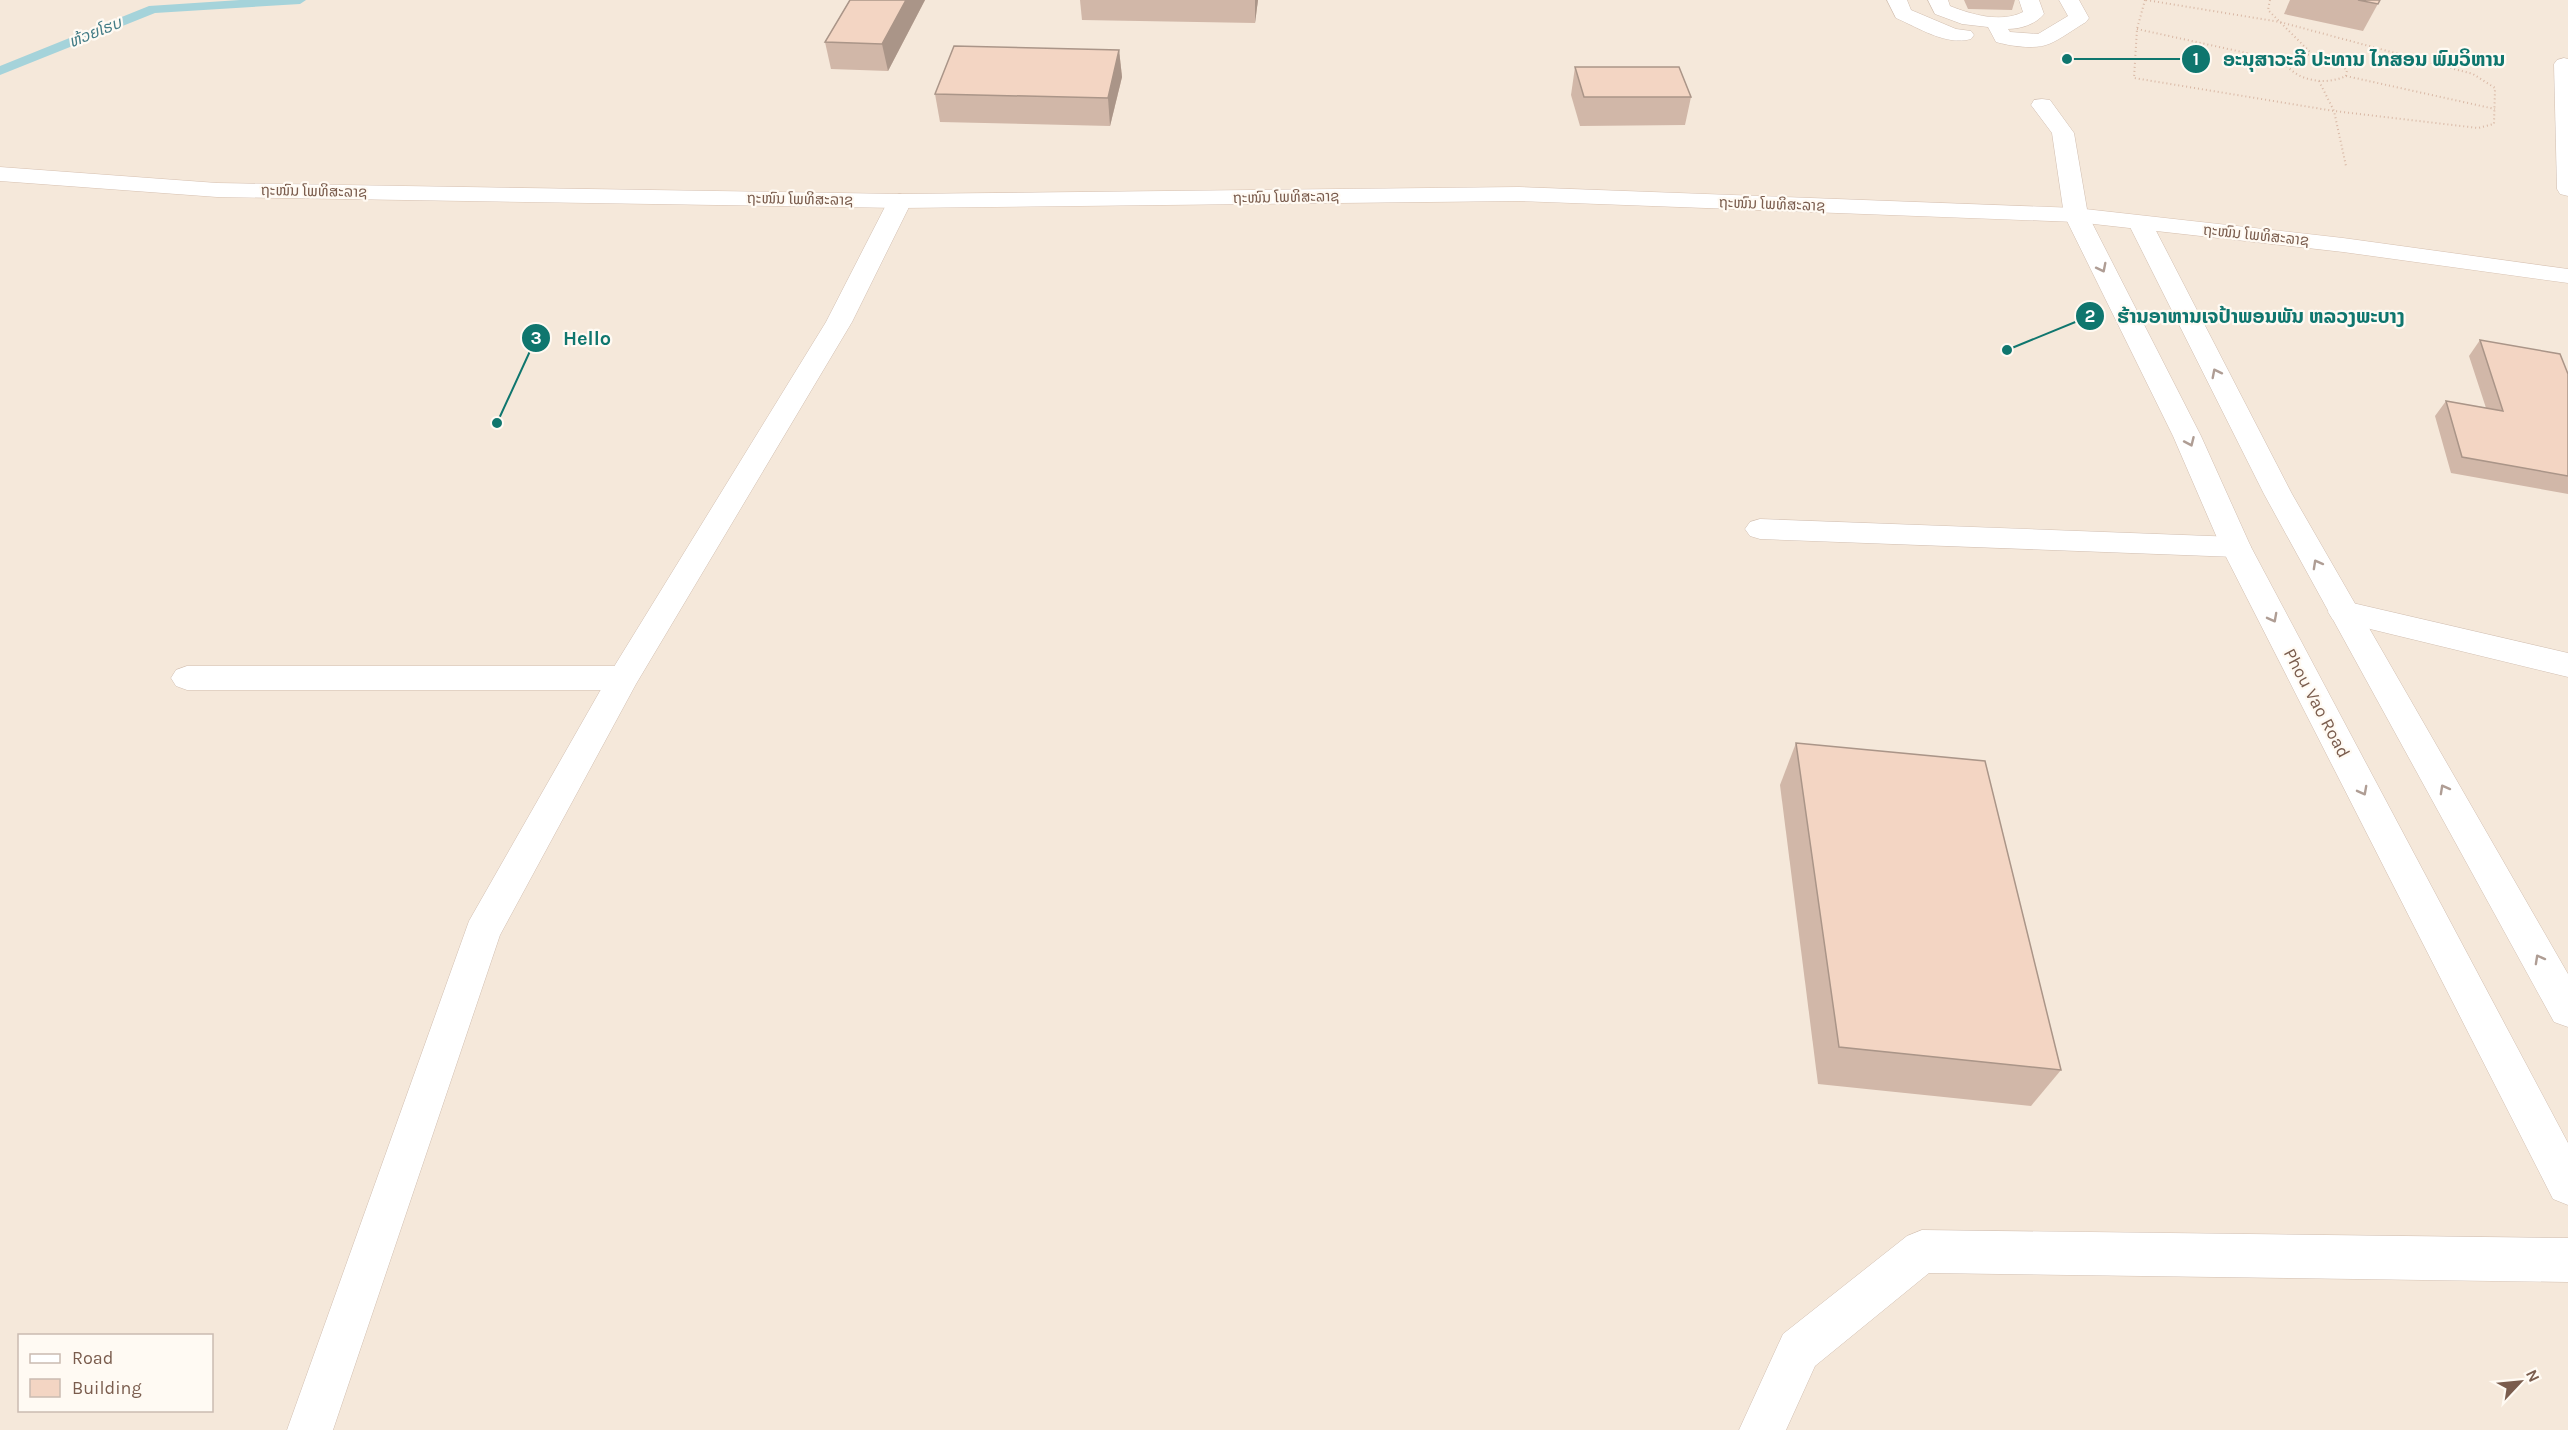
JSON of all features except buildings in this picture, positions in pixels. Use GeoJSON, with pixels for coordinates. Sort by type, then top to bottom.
{"type":"FeatureCollection","features":[{"type":"Feature","properties":{"kind":"street"},"geometry":{"type":"LineString","coordinates":[[1897,0],[1903,14],[1953,35],[1999,30],[2016,23],[2034,14],[2029,0]]}},
{"type":"Feature","properties":{"kind":"street"},"geometry":{"type":"LineString","coordinates":[[1938,0],[1942,10],[1951,14],[1999,30],[2042,40],[2079,18],[2069,0]]}},
{"type":"Feature","properties":{"kind":"street"},"geometry":{"type":"LineString","coordinates":[[1999,30],[2013,59]]}},
{"type":"Feature","properties":{"kind":"street"},"geometry":{"type":"LineString","coordinates":[[2564,64],[2568,189]]}},
{"type":"Feature","properties":{"kind":"street","name":"Phou Vao Road"},"geometry":{"type":"LineString","coordinates":[[2042,105],[2063,133],[2076,215],[2187,436],[2236,548],[2568,1185]]}},
{"type":"Feature","properties":{"kind":"street","name":"ຖະໜົນ ໂພທິສະລາຊ"},"geometry":{"type":"LineString","coordinates":[[0,174],[217,190],[900,201],[1519,194],[2076,215],[2343,245],[2568,276]]}},
{"type":"Feature","properties":{"kind":"street"},"geometry":{"type":"LineString","coordinates":[[310,1430],[482,932],[623,678],[839,322],[900,201]]}},
{"type":"Feature","properties":{"kind":"street"},"geometry":{"type":"LineString","coordinates":[[2140,223],[2278,494],[2568,1010]]}},
{"type":"Feature","properties":{"kind":"street"},"geometry":{"type":"LineString","coordinates":[[1760,529],[2236,548]]}},
{"type":"Feature","properties":{"kind":"street"},"geometry":{"type":"LineString","coordinates":[[2344,612],[2568,665]]}},
{"type":"Feature","properties":{"kind":"street"},"geometry":{"type":"LineString","coordinates":[[187,678],[623,678]]}},
{"type":"Feature","properties":{"kind":"street"},"geometry":{"type":"LineString","coordinates":[[1762,1430],[1799,1350],[1922,1251],[2568,1260]]}},
{"type":"Feature","properties":{"kind":"path"},"geometry":{"type":"LineString","coordinates":[[2145,0],[2280,22],[2473,74],[2495,88],[2494,124],[2478,128],[2334,111],[2134,78],[2137,29],[2145,0]]}},
{"type":"Feature","properties":{"kind":"path"},"geometry":{"type":"LineString","coordinates":[[2270,0],[2268,10],[2311,54]]}},
{"type":"Feature","properties":{"kind":"path"},"geometry":{"type":"LineString","coordinates":[[2137,29],[2283,61],[2290,70],[2318,80],[2330,81],[2346,76],[2495,108]]}},
{"type":"Feature","properties":{"kind":"path"},"geometry":{"type":"LineString","coordinates":[[2283,61],[2291,54],[2311,54],[2333,60],[2343,66],[2347,70],[2346,76]]}},
{"type":"Feature","properties":{"kind":"path"},"geometry":{"type":"LineString","coordinates":[[2318,80],[2334,111],[2346,166]]}},
{"type":"Feature","properties":{"kind":"shaded area"},"geometry":{"type":"Polygon","coordinates":[[[0,0],[2568,0],[2568,1430],[0,1430],[0,0]]]}},
{"type":"Feature","properties":{"kind":"waterway","name":"ຫ້ວຍໂຮບ"},"geometry":{"type":"LineString","coordinates":[[0,71],[153,9],[300,0]]}},
{"type":"Feature","properties":{"kind":"place","name":"ອະນຸສາວະລີ ປະທານ ໄກສອນ ພົມວິຫານ"},"geometry":{"type":"Point","coordinates":[2067,59]}},
{"type":"Feature","properties":{"kind":"place","name":"ຮ້ານອາຫານເຈປ້າພອນພັນ ຫລວງພະບາງ"},"geometry":{"type":"Point","coordinates":[2007,350]}},
{"type":"Feature","properties":{"kind":"place","name":"Hello"},"geometry":{"type":"Point","coordinates":[497,423]}}]}
